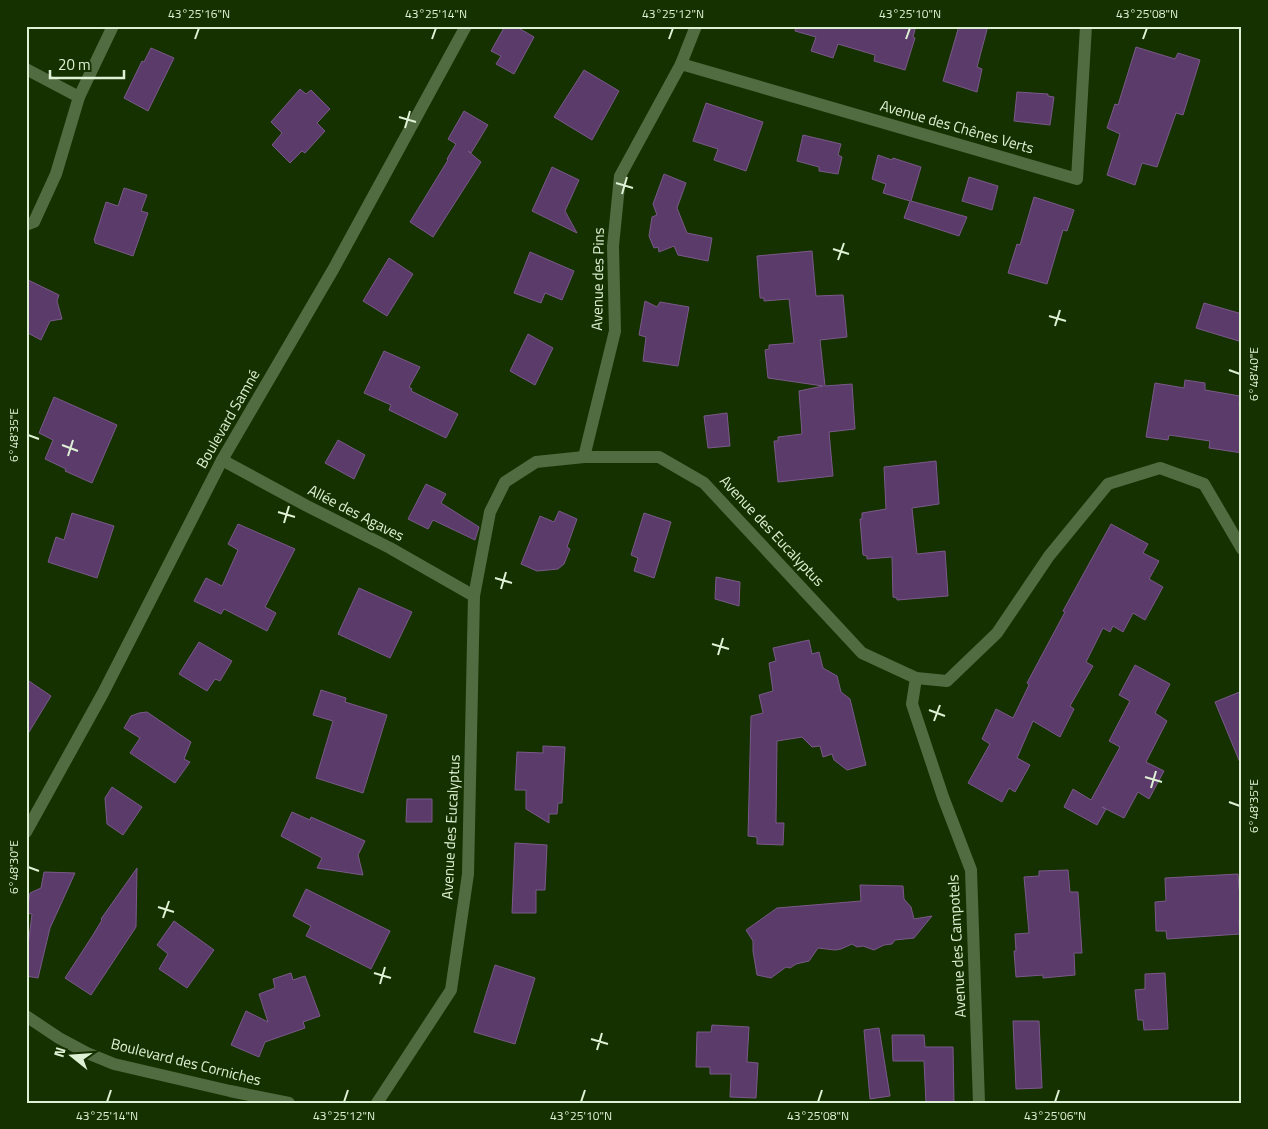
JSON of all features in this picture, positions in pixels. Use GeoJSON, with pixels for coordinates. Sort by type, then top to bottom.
{"type":"FeatureCollection","features":[{"type":"Feature","properties":{"kind":"street"},"geometry":{"type":"LineString","coordinates":[[26,225],[34,222],[56,174],[79,98],[113,26]]}},
{"type":"Feature","properties":{"kind":"street","name":"Boulevard Samné"},"geometry":{"type":"LineString","coordinates":[[26,832],[103,693],[222,460],[339,259],[466,26]]}},
{"type":"Feature","properties":{"kind":"street","name":"Avenue des Pins"},"geometry":{"type":"LineString","coordinates":[[584,457],[615,331],[613,246],[620,176],[680,64],[696,26]]}},
{"type":"Feature","properties":{"kind":"street","name":"Avenue des Chênes Verts"},"geometry":{"type":"LineString","coordinates":[[680,64],[1077,178],[1086,26]]}},
{"type":"Feature","properties":{"kind":"street"},"geometry":{"type":"LineString","coordinates":[[26,70],[79,98]]}},
{"type":"Feature","properties":{"kind":"street","name":"Avenue des Eucalyptus"},"geometry":{"type":"LineString","coordinates":[[377,1103],[451,990],[468,874],[474,596],[490,512],[505,482],[536,462],[584,457],[659,457],[704,483],[862,653],[916,678],[947,681],[997,633],[1049,556],[1108,484],[1160,468],[1204,484],[1242,549]]}},
{"type":"Feature","properties":{"kind":"street","name":"Allée des Agaves"},"geometry":{"type":"LineString","coordinates":[[222,460],[390,548],[474,596]]}},
{"type":"Feature","properties":{"kind":"street","name":"Avenue des Campotels"},"geometry":{"type":"LineString","coordinates":[[916,678],[912,704],[943,797],[971,870],[979,1103]]}},
{"type":"Feature","properties":{"kind":"street","name":"Boulevard des Corniches"},"geometry":{"type":"LineString","coordinates":[[26,1016],[73,1046],[114,1064],[289,1103]]}},
{"type":"Feature","properties":{"kind":"building"},"geometry":{"type":"Polygon","coordinates":[[[505,26],[515,26],[534,37],[514,74],[496,64],[501,56],[491,51],[505,26]]]}},
{"type":"Feature","properties":{"kind":"building"},"geometry":{"type":"Polygon","coordinates":[[[796,26],[916,26],[913,37],[915,38],[905,70],[874,61],[875,55],[838,44],[833,58],[811,51],[816,37],[795,31],[796,26]]]}},
{"type":"Feature","properties":{"kind":"building"},"geometry":{"type":"Polygon","coordinates":[[[959,26],[988,26],[977,67],[982,69],[977,92],[943,81],[959,26]]]}},
{"type":"Feature","properties":{"kind":"building"},"geometry":{"type":"Polygon","coordinates":[[[1136,47],[1175,59],[1178,53],[1200,60],[1183,115],[1176,113],[1157,167],[1142,163],[1135,185],[1107,175],[1120,134],[1107,128],[1115,104],[1118,105],[1136,47]]]}},
{"type":"Feature","properties":{"kind":"building"},"geometry":{"type":"Polygon","coordinates":[[[151,48],[174,58],[148,111],[124,98],[142,61],[144,62],[151,48]]]}},
{"type":"Feature","properties":{"kind":"building"},"geometry":{"type":"Polygon","coordinates":[[[584,70],[619,91],[592,140],[554,117],[584,70]]]}},
{"type":"Feature","properties":{"kind":"building"},"geometry":{"type":"Polygon","coordinates":[[[300,89],[306,94],[311,90],[330,109],[317,123],[325,131],[305,153],[302,151],[290,163],[272,145],[282,133],[271,122],[300,89]]]}},
{"type":"Feature","properties":{"kind":"building"},"geometry":{"type":"Polygon","coordinates":[[[1017,92],[1048,94],[1048,96],[1054,97],[1050,125],[1014,121],[1017,92]]]}},
{"type":"Feature","properties":{"kind":"building"},"geometry":{"type":"Polygon","coordinates":[[[706,103],[763,122],[746,171],[714,160],[718,149],[693,141],[706,103]]]}},
{"type":"Feature","properties":{"kind":"building"},"geometry":{"type":"Polygon","coordinates":[[[464,111],[488,125],[471,153],[468,151],[481,162],[433,237],[410,222],[456,144],[448,139],[464,111]]]}},
{"type":"Feature","properties":{"kind":"building"},"geometry":{"type":"Polygon","coordinates":[[[803,135],[841,144],[838,155],[842,157],[838,174],[819,171],[819,167],[797,161],[803,135]]]}},
{"type":"Feature","properties":{"kind":"building"},"geometry":{"type":"Polygon","coordinates":[[[878,155],[921,167],[911,201],[967,217],[959,236],[904,218],[910,201],[883,193],[886,184],[872,179],[878,155]]]}},
{"type":"Feature","properties":{"kind":"building"},"geometry":{"type":"Polygon","coordinates":[[[552,167],[579,180],[565,211],[577,233],[532,211],[552,167]]]}},
{"type":"Feature","properties":{"kind":"building"},"geometry":{"type":"Polygon","coordinates":[[[664,174],[686,183],[677,208],[687,233],[712,238],[708,261],[678,255],[674,246],[659,252],[658,247],[654,248],[649,236],[652,217],[657,215],[653,204],[664,174]]]}},
{"type":"Feature","properties":{"kind":"building"},"geometry":{"type":"Polygon","coordinates":[[[969,177],[998,186],[992,210],[962,201],[969,177]]]}},
{"type":"Feature","properties":{"kind":"building"},"geometry":{"type":"Polygon","coordinates":[[[124,188],[147,195],[141,211],[148,213],[133,256],[95,243],[94,240],[106,202],[118,206],[124,188]]]}},
{"type":"Feature","properties":{"kind":"building"},"geometry":{"type":"Polygon","coordinates":[[[1034,197],[1074,210],[1067,231],[1063,230],[1047,284],[1008,273],[1017,244],[1020,245],[1034,197]]]}},
{"type":"Feature","properties":{"kind":"building"},"geometry":{"type":"Polygon","coordinates":[[[812,251],[816,296],[843,295],[847,337],[820,340],[825,386],[852,384],[855,429],[829,432],[833,476],[778,482],[774,441],[778,441],[778,437],[802,434],[799,391],[823,386],[768,378],[765,350],[769,349],[769,345],[794,343],[789,299],[764,301],[764,298],[760,298],[757,256],[812,251]]]}},
{"type":"Feature","properties":{"kind":"building"},"geometry":{"type":"Polygon","coordinates":[[[530,252],[574,271],[562,300],[545,293],[541,303],[514,293],[530,252]]]}},
{"type":"Feature","properties":{"kind":"building"},"geometry":{"type":"Polygon","coordinates":[[[389,258],[413,274],[387,316],[363,301],[389,258]]]}},
{"type":"Feature","properties":{"kind":"building"},"geometry":{"type":"Polygon","coordinates":[[[26,279],[59,295],[57,301],[62,319],[50,321],[41,340],[26,332],[26,279]]]}},
{"type":"Feature","properties":{"kind":"building"},"geometry":{"type":"Polygon","coordinates":[[[645,301],[657,307],[660,302],[689,307],[678,366],[643,361],[646,337],[639,335],[645,301]]]}},
{"type":"Feature","properties":{"kind":"building"},"geometry":{"type":"Polygon","coordinates":[[[1204,303],[1242,314],[1242,342],[1196,328],[1204,303]]]}},
{"type":"Feature","properties":{"kind":"building"},"geometry":{"type":"Polygon","coordinates":[[[528,334],[553,348],[535,385],[510,371],[528,334]]]}},
{"type":"Feature","properties":{"kind":"building"},"geometry":{"type":"Polygon","coordinates":[[[384,351],[420,367],[409,387],[412,389],[411,391],[458,414],[446,438],[389,410],[391,405],[364,393],[384,351]]]}},
{"type":"Feature","properties":{"kind":"building"},"geometry":{"type":"Polygon","coordinates":[[[1185,380],[1205,383],[1205,390],[1240,396],[1239,406],[1242,406],[1242,453],[1209,448],[1210,441],[1169,435],[1168,440],[1146,437],[1155,383],[1184,388],[1185,380]]]}},
{"type":"Feature","properties":{"kind":"building"},"geometry":{"type":"Polygon","coordinates":[[[54,397],[117,425],[92,483],[65,471],[66,469],[45,459],[53,440],[39,433],[54,397]]]}},
{"type":"Feature","properties":{"kind":"building"},"geometry":{"type":"Polygon","coordinates":[[[727,413],[730,446],[708,448],[704,416],[727,413]]]}},
{"type":"Feature","properties":{"kind":"building"},"geometry":{"type":"Polygon","coordinates":[[[338,440],[365,455],[354,479],[325,463],[338,440]]]}},
{"type":"Feature","properties":{"kind":"building"},"geometry":{"type":"Polygon","coordinates":[[[936,461],[939,504],[912,508],[917,554],[945,551],[948,596],[897,600],[897,598],[893,597],[892,557],[867,559],[867,556],[863,555],[860,519],[862,519],[862,513],[886,509],[884,467],[936,461]]]}},
{"type":"Feature","properties":{"kind":"building"},"geometry":{"type":"Polygon","coordinates":[[[426,484],[446,494],[441,503],[479,527],[475,540],[433,520],[428,529],[408,519],[426,484]]]}},
{"type":"Feature","properties":{"kind":"building"},"geometry":{"type":"Polygon","coordinates":[[[559,511],[577,519],[567,547],[570,549],[564,564],[558,569],[537,571],[521,564],[540,516],[554,522],[559,511]]]}},
{"type":"Feature","properties":{"kind":"building"},"geometry":{"type":"Polygon","coordinates":[[[72,513],[114,526],[97,578],[48,562],[56,537],[64,540],[72,513]]]}},
{"type":"Feature","properties":{"kind":"building"},"geometry":{"type":"Polygon","coordinates":[[[644,513],[671,522],[654,578],[634,571],[638,558],[631,555],[644,513]]]}},
{"type":"Feature","properties":{"kind":"building"},"geometry":{"type":"Polygon","coordinates":[[[238,524],[295,549],[265,607],[276,613],[267,631],[224,609],[221,614],[194,601],[206,578],[222,586],[238,550],[228,544],[238,524]]]}},
{"type":"Feature","properties":{"kind":"building"},"geometry":{"type":"Polygon","coordinates":[[[1111,524],[1148,544],[1143,553],[1159,561],[1149,579],[1163,587],[1145,620],[1133,613],[1123,632],[1113,626],[1110,632],[1103,628],[1086,662],[1093,666],[1070,706],[1074,709],[1060,737],[1033,721],[1017,758],[1030,765],[1015,792],[1009,788],[1002,802],[968,783],[990,744],[982,739],[996,709],[1013,718],[1029,685],[1027,683],[1065,612],[1063,611],[1111,524]]]}},
{"type":"Feature","properties":{"kind":"building"},"geometry":{"type":"Polygon","coordinates":[[[716,577],[740,582],[739,606],[715,599],[716,577]]]}},
{"type":"Feature","properties":{"kind":"building"},"geometry":{"type":"Polygon","coordinates":[[[359,588],[412,612],[390,658],[338,634],[359,588]]]}},
{"type":"Feature","properties":{"kind":"building"},"geometry":{"type":"Polygon","coordinates":[[[809,640],[812,654],[819,652],[823,668],[837,676],[841,692],[850,699],[866,765],[847,770],[834,760],[832,754],[823,757],[820,746],[812,747],[802,737],[777,741],[776,823],[784,823],[783,845],[757,844],[757,837],[748,836],[751,716],[763,713],[759,695],[773,691],[769,663],[776,661],[773,648],[809,640]]]}},
{"type":"Feature","properties":{"kind":"building"},"geometry":{"type":"Polygon","coordinates":[[[199,642],[232,661],[220,681],[215,679],[207,691],[179,674],[199,642]]]}},
{"type":"Feature","properties":{"kind":"building"},"geometry":{"type":"Polygon","coordinates":[[[1135,665],[1170,684],[1155,713],[1167,721],[1146,762],[1164,771],[1149,799],[1138,792],[1124,818],[1106,809],[1097,825],[1064,807],[1073,789],[1091,800],[1120,747],[1109,741],[1130,701],[1119,695],[1135,665]]]}},
{"type":"Feature","properties":{"kind":"building"},"geometry":{"type":"Polygon","coordinates":[[[26,679],[51,696],[26,737],[26,679]]]}},
{"type":"Feature","properties":{"kind":"building"},"geometry":{"type":"Polygon","coordinates":[[[321,690],[346,698],[345,702],[387,715],[363,793],[316,778],[333,721],[313,715],[321,690]]]}},
{"type":"Feature","properties":{"kind":"building"},"geometry":{"type":"Polygon","coordinates":[[[1242,691],[1242,765],[1241,765],[1215,702],[1242,691]]]}},
{"type":"Feature","properties":{"kind":"building"},"geometry":{"type":"Polygon","coordinates":[[[147,712],[191,742],[184,759],[190,762],[175,783],[130,753],[140,738],[124,728],[131,716],[147,712]]]}},
{"type":"Feature","properties":{"kind":"building"},"geometry":{"type":"Polygon","coordinates":[[[543,746],[565,747],[562,803],[558,803],[557,814],[549,814],[549,823],[526,809],[526,790],[515,790],[517,752],[543,753],[543,746]]]}},
{"type":"Feature","properties":{"kind":"building"},"geometry":{"type":"Polygon","coordinates":[[[112,787],[142,807],[123,835],[107,824],[105,798],[112,787]]]}},
{"type":"Feature","properties":{"kind":"building"},"geometry":{"type":"Polygon","coordinates":[[[407,799],[432,799],[432,822],[406,822],[407,799]]]}},
{"type":"Feature","properties":{"kind":"building"},"geometry":{"type":"Polygon","coordinates":[[[292,812],[310,820],[311,817],[365,841],[358,855],[363,875],[317,868],[322,858],[281,836],[292,812]]]}},
{"type":"Feature","properties":{"kind":"building"},"geometry":{"type":"Polygon","coordinates":[[[515,843],[547,845],[545,890],[536,890],[536,913],[512,913],[515,843]]]}},
{"type":"Feature","properties":{"kind":"building"},"geometry":{"type":"Polygon","coordinates":[[[137,868],[136,927],[91,995],[65,978],[93,935],[101,919],[137,868]]]}},
{"type":"Feature","properties":{"kind":"building"},"geometry":{"type":"Polygon","coordinates":[[[1068,870],[1070,892],[1078,892],[1082,953],[1074,953],[1075,975],[1043,978],[1043,975],[1016,977],[1015,934],[1029,933],[1024,877],[1039,876],[1039,871],[1068,870]]]}},
{"type":"Feature","properties":{"kind":"building"},"geometry":{"type":"Polygon","coordinates":[[[44,872],[75,873],[50,928],[38,978],[26,976],[32,914],[27,913],[30,893],[41,888],[44,872]]]}},
{"type":"Feature","properties":{"kind":"building"},"geometry":{"type":"Polygon","coordinates":[[[1238,874],[1239,889],[1242,888],[1242,920],[1239,920],[1240,934],[1167,939],[1166,931],[1156,931],[1155,902],[1166,901],[1165,878],[1238,874]]]}},
{"type":"Feature","properties":{"kind":"building"},"geometry":{"type":"Polygon","coordinates":[[[860,885],[903,886],[904,899],[911,907],[914,919],[932,916],[914,938],[895,940],[892,944],[884,945],[874,950],[863,946],[857,947],[852,944],[835,950],[818,948],[809,961],[796,964],[790,968],[786,967],[771,978],[757,975],[753,941],[746,930],[777,908],[861,901],[860,885]]]}},
{"type":"Feature","properties":{"kind":"building"},"geometry":{"type":"Polygon","coordinates":[[[306,889],[390,931],[371,969],[306,936],[311,926],[293,916],[306,889]]]}},
{"type":"Feature","properties":{"kind":"building"},"geometry":{"type":"Polygon","coordinates":[[[174,921],[214,950],[187,988],[159,969],[168,954],[157,945],[174,921]]]}},
{"type":"Feature","properties":{"kind":"building"},"geometry":{"type":"Polygon","coordinates":[[[495,965],[535,978],[515,1044],[474,1032],[495,965]]]}},
{"type":"Feature","properties":{"kind":"building"},"geometry":{"type":"Polygon","coordinates":[[[291,973],[293,980],[305,976],[320,1016],[303,1022],[305,1028],[265,1042],[259,1057],[231,1045],[246,1011],[268,1022],[259,994],[275,988],[273,979],[291,973]]]}},
{"type":"Feature","properties":{"kind":"building"},"geometry":{"type":"Polygon","coordinates":[[[1165,973],[1168,1029],[1144,1030],[1143,1020],[1138,1020],[1135,990],[1145,989],[1145,974],[1165,973]]]}},
{"type":"Feature","properties":{"kind":"building"},"geometry":{"type":"Polygon","coordinates":[[[1013,1021],[1039,1021],[1042,1088],[1016,1089],[1013,1021]]]}},
{"type":"Feature","properties":{"kind":"building"},"geometry":{"type":"Polygon","coordinates":[[[712,1025],[749,1027],[747,1062],[758,1063],[756,1098],[730,1097],[731,1074],[710,1074],[710,1067],[696,1067],[697,1032],[711,1032],[712,1025]]]}},
{"type":"Feature","properties":{"kind":"building"},"geometry":{"type":"Polygon","coordinates":[[[879,1028],[890,1096],[870,1099],[864,1030],[879,1028]]]}},
{"type":"Feature","properties":{"kind":"building"},"geometry":{"type":"Polygon","coordinates":[[[892,1035],[924,1035],[925,1047],[953,1047],[954,1103],[926,1103],[924,1061],[893,1061],[892,1035]]]}}]}
